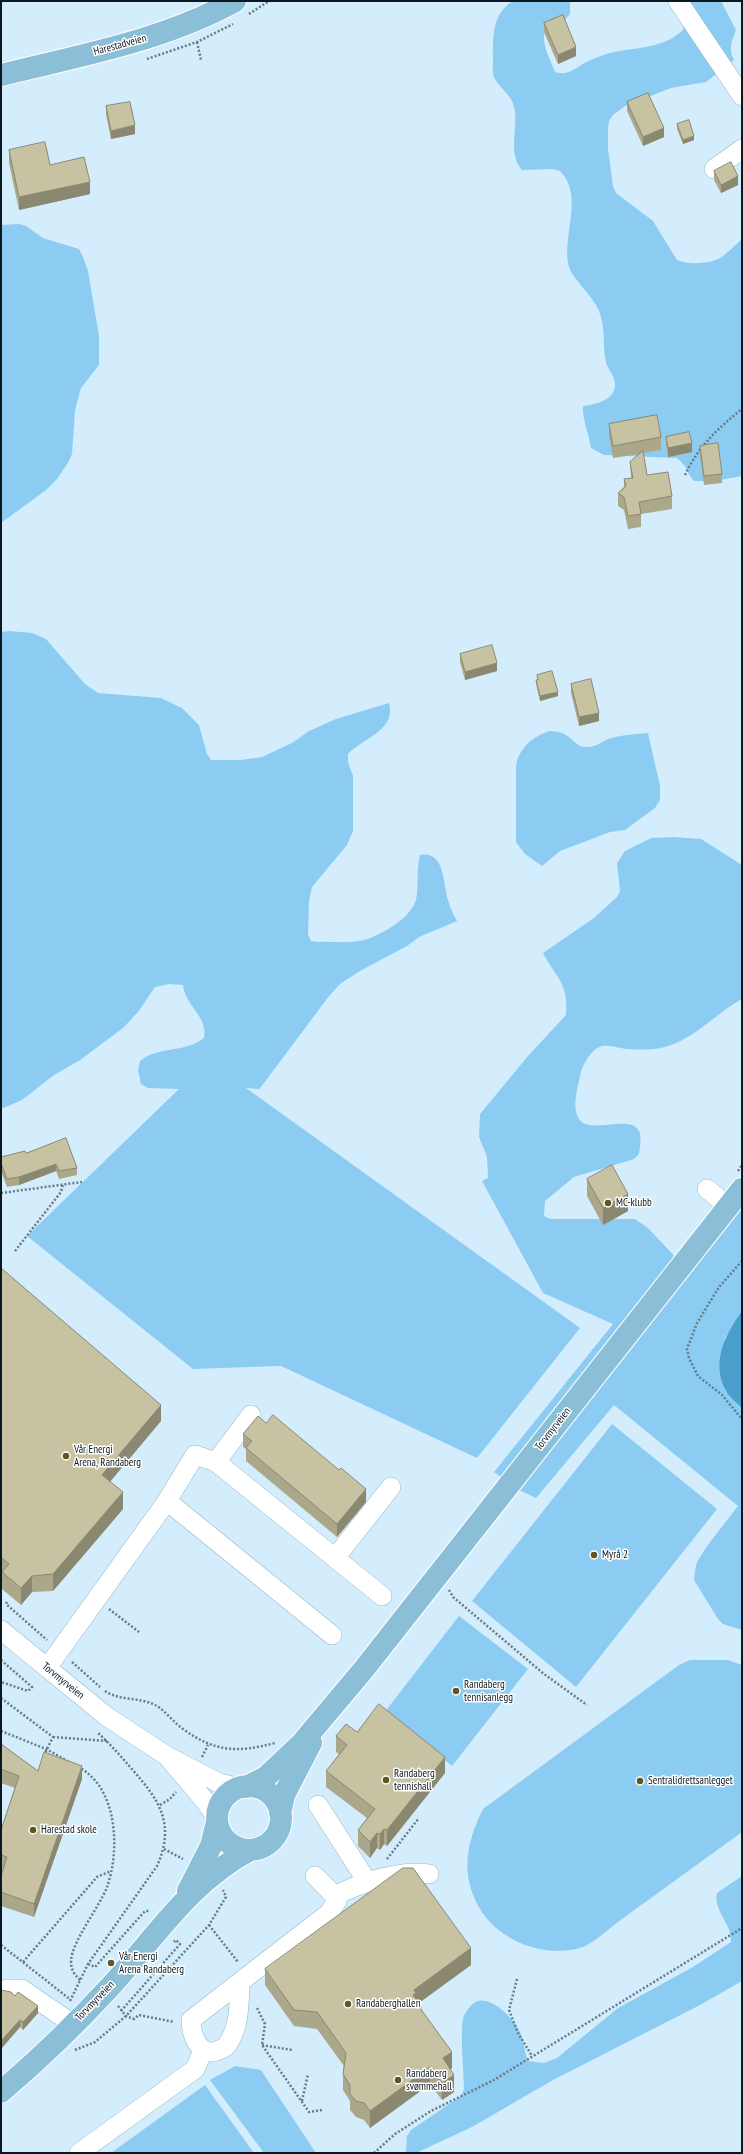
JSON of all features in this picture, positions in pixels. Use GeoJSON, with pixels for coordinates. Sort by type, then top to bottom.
{"type":"FeatureCollection","features":[{"type":"Feature","properties":{"kind":"main road","name":"Harestadveien"},"geometry":{"type":"LineString","coordinates":[[1,75],[103,51],[189,24],[235,1]]}},
{"type":"Feature","properties":{"kind":"main road","name":"Torvmyrveien"},"geometry":{"type":"LineString","coordinates":[[243,1787],[266,1777],[301,1744],[364,1669],[742,1189]]}},
{"type":"Feature","properties":{"kind":"main road","name":"Torvmyrveien"},"geometry":{"type":"LineString","coordinates":[[280,1813],[284,1795],[306,1750],[364,1669]]}},
{"type":"Feature","properties":{"kind":"main road"},"geometry":{"type":"LineString","coordinates":[[243,1787],[258,1788],[268,1793],[276,1802],[280,1813],[280,1827],[271,1841],[261,1848],[250,1850],[231,1845],[219,1831],[217,1820],[218,1808],[223,1799],[231,1792],[243,1787]]}},
{"type":"Feature","properties":{"kind":"main road","name":"Torvmyrveien"},"geometry":{"type":"LineString","coordinates":[[182,1903],[211,1846],[217,1820]]}},
{"type":"Feature","properties":{"kind":"main road","name":"Torvmyrveien"},"geometry":{"type":"LineString","coordinates":[[1,2092],[68,2022],[108,1989],[182,1903],[233,1859],[250,1850]]}},
{"type":"Feature","properties":{"kind":"street"},"geometry":{"type":"LineString","coordinates":[[678,1],[742,96]]}},
{"type":"Feature","properties":{"kind":"street"},"geometry":{"type":"LineString","coordinates":[[714,169],[742,149]]}},
{"type":"Feature","properties":{"kind":"street"},"geometry":{"type":"LineString","coordinates":[[707,1189],[728,1206]]}},
{"type":"Feature","properties":{"kind":"street"},"geometry":{"type":"LineString","coordinates":[[216,1462],[251,1415]]}},
{"type":"Feature","properties":{"kind":"street"},"geometry":{"type":"LineString","coordinates":[[47,1668],[58,1650],[167,1501],[194,1455],[216,1462],[382,1596]]}},
{"type":"Feature","properties":{"kind":"street"},"geometry":{"type":"LineString","coordinates":[[336,1558],[391,1487]]}},
{"type":"Feature","properties":{"kind":"street"},"geometry":{"type":"LineString","coordinates":[[167,1501],[332,1635]]}},
{"type":"Feature","properties":{"kind":"street","name":"Torvmyrveien"},"geometry":{"type":"LineString","coordinates":[[1,1630],[106,1716],[167,1756]]}},
{"type":"Feature","properties":{"kind":"street"},"geometry":{"type":"LineString","coordinates":[[167,1756],[219,1783],[243,1787]]}},
{"type":"Feature","properties":{"kind":"street"},"geometry":{"type":"LineString","coordinates":[[167,1756],[205,1801],[217,1820]]}},
{"type":"Feature","properties":{"kind":"street"},"geometry":{"type":"LineString","coordinates":[[318,1805],[368,1883]]}},
{"type":"Feature","properties":{"kind":"street"},"geometry":{"type":"LineString","coordinates":[[335,1896],[368,1883],[411,1872],[429,1874]]}},
{"type":"Feature","properties":{"kind":"street"},"geometry":{"type":"LineString","coordinates":[[244,1979],[238,2022],[226,2047],[213,2053],[203,2050],[195,2041],[190,2020],[329,1913],[337,1901],[335,1896],[315,1876]]}},
{"type":"Feature","properties":{"kind":"street"},"geometry":{"type":"LineString","coordinates":[[6,1989],[22,1989],[68,2022]]}},
{"type":"Feature","properties":{"kind":"street"},"geometry":{"type":"LineString","coordinates":[[79,2153],[195,2069],[203,2050]]}},
{"type":"Feature","properties":{"kind":"path"},"geometry":{"type":"LineString","coordinates":[[189,24],[198,42],[202,60]]}},
{"type":"Feature","properties":{"kind":"path"},"geometry":{"type":"LineString","coordinates":[[685,475],[696,452],[708,438],[742,409]]}},
{"type":"Feature","properties":{"kind":"path"},"geometry":{"type":"LineString","coordinates":[[1,1192],[82,1182]]}},
{"type":"Feature","properties":{"kind":"path"},"geometry":{"type":"LineString","coordinates":[[15,1251],[60,1192],[62,1184]]}},
{"type":"Feature","properties":{"kind":"path"},"geometry":{"type":"LineString","coordinates":[[742,1261],[719,1287],[697,1323],[687,1349],[689,1358],[698,1376],[722,1395],[742,1419]]}},
{"type":"Feature","properties":{"kind":"path"},"geometry":{"type":"LineString","coordinates":[[440,1572],[453,1597],[544,1674],[587,1705]]}},
{"type":"Feature","properties":{"kind":"path"},"geometry":{"type":"LineString","coordinates":[[8,1602],[6,1604],[106,1693],[155,1704],[183,1728],[208,1745],[201,1760]]}},
{"type":"Feature","properties":{"kind":"path"},"geometry":{"type":"LineString","coordinates":[[1,1660],[32,1687],[28,1691],[1,1682]]}},
{"type":"Feature","properties":{"kind":"path"},"geometry":{"type":"LineString","coordinates":[[1,1698],[53,1736],[107,1741]]}},
{"type":"Feature","properties":{"kind":"path"},"geometry":{"type":"LineString","coordinates":[[1,1731],[46,1749],[88,1772],[99,1784],[106,1796],[111,1812],[114,1854],[106,1888],[76,1945],[71,1960],[72,1971],[80,1980]]}},
{"type":"Feature","properties":{"kind":"path"},"geometry":{"type":"LineString","coordinates":[[68,2022],[71,2000],[80,1980],[157,1866],[164,1849],[164,1830],[160,1805],[150,1789],[107,1741],[96,1731]]}},
{"type":"Feature","properties":{"kind":"path"},"geometry":{"type":"LineString","coordinates":[[44,1756],[53,1736]]}},
{"type":"Feature","properties":{"kind":"path"},"geometry":{"type":"LineString","coordinates":[[160,1805],[170,1799],[179,1788]]}},
{"type":"Feature","properties":{"kind":"path"},"geometry":{"type":"LineString","coordinates":[[368,1883],[419,1818]]}},
{"type":"Feature","properties":{"kind":"path"},"geometry":{"type":"LineString","coordinates":[[164,1849],[184,1859]]}},
{"type":"Feature","properties":{"kind":"path"},"geometry":{"type":"LineString","coordinates":[[23,1962],[97,1877],[111,1871]]}},
{"type":"Feature","properties":{"kind":"path"},"geometry":{"type":"LineString","coordinates":[[74,2051],[95,2042],[126,2016],[209,1925],[226,1897],[222,1886]]}},
{"type":"Feature","properties":{"kind":"path"},"geometry":{"type":"LineString","coordinates":[[209,1925],[244,1979]]}},
{"type":"Feature","properties":{"kind":"path"},"geometry":{"type":"LineString","coordinates":[[374,2153],[394,2134],[431,2111],[494,2080],[532,2056],[600,2017],[742,1928]]}},
{"type":"Feature","properties":{"kind":"path"},"geometry":{"type":"LineString","coordinates":[[121,2011],[180,1944],[176,1940],[171,1946]]}},
{"type":"Feature","properties":{"kind":"path"},"geometry":{"type":"LineString","coordinates":[[1,1945],[71,2000]]}},
{"type":"Feature","properties":{"kind":"path"},"geometry":{"type":"LineString","coordinates":[[517,1979],[509,2010],[518,2033],[532,2056]]}},
{"type":"Feature","properties":{"kind":"path"},"geometry":{"type":"LineString","coordinates":[[255,2005],[265,2024],[262,2045],[309,2112],[322,2110]]}},
{"type":"Feature","properties":{"kind":"path"},"geometry":{"type":"LineString","coordinates":[[117,2007],[126,2016],[134,2019],[139,2016],[177,2022],[190,2020]]}},
{"type":"Feature","properties":{"kind":"path"},"geometry":{"type":"LineString","coordinates":[[262,2045],[292,2050]]}},
{"type":"Feature","properties":{"kind":"path"},"geometry":{"type":"LineString","coordinates":[[302,2101],[308,2074]]}},
{"type":"Feature","properties":{"kind":"shaded area"},"geometry":{"type":"Polygon","coordinates":[[[513,1],[570,1],[570,14],[565,20],[545,30],[544,36],[545,46],[555,72],[561,73],[570,72],[586,62],[609,53],[661,43],[676,36],[683,30],[684,1],[721,1],[736,30],[731,49],[734,60],[706,82],[671,88],[625,106],[613,115],[609,121],[608,149],[613,186],[616,193],[653,221],[677,260],[682,262],[705,263],[715,260],[726,254],[742,239],[742,476],[715,481],[694,481],[683,464],[677,458],[604,455],[591,448],[583,406],[608,398],[612,394],[615,383],[606,362],[603,330],[599,311],[592,299],[573,275],[568,263],[567,251],[572,203],[571,192],[567,181],[560,171],[553,169],[522,170],[515,156],[515,115],[513,103],[493,75],[493,42],[495,26],[501,12],[513,1]]]}},
{"type":"Feature","properties":{"kind":"shaded area"},"geometry":{"type":"Polygon","coordinates":[[[19,224],[26,226],[43,238],[79,249],[88,271],[99,336],[99,365],[81,388],[75,410],[72,454],[69,461],[57,479],[46,490],[1,523],[1,225],[19,224]]]}},
{"type":"Feature","properties":{"kind":"shaded area"},"geometry":{"type":"Polygon","coordinates":[[[9,631],[32,633],[46,639],[85,684],[98,693],[161,698],[182,708],[199,725],[207,754],[211,760],[241,760],[262,757],[292,743],[309,731],[336,719],[389,703],[390,712],[388,720],[383,727],[348,754],[348,762],[353,776],[353,831],[347,845],[312,887],[309,901],[308,934],[311,941],[353,942],[371,938],[394,925],[408,914],[416,900],[420,855],[428,855],[439,863],[444,877],[449,903],[457,921],[419,937],[407,946],[360,971],[340,984],[329,996],[261,1087],[259,1089],[246,1088],[580,1328],[477,1458],[281,1366],[193,1369],[27,1236],[179,1089],[148,1088],[141,1084],[138,1070],[140,1061],[155,1053],[197,1043],[204,1038],[204,1030],[203,1023],[188,999],[183,985],[169,984],[155,987],[138,1012],[123,1028],[80,1060],[54,1075],[22,1100],[1,1109],[1,632],[9,631]]]}},
{"type":"Feature","properties":{"kind":"shaded area"},"geometry":{"type":"Polygon","coordinates":[[[550,731],[563,733],[577,744],[585,747],[596,745],[611,738],[648,733],[660,786],[660,800],[655,808],[625,830],[610,832],[560,851],[542,866],[525,854],[516,842],[516,765],[521,753],[528,743],[538,736],[550,731]]]}},
{"type":"Feature","properties":{"kind":"shaded area"},"geometry":{"type":"Polygon","coordinates":[[[673,837],[701,839],[742,865],[742,999],[723,1011],[696,1032],[665,1047],[638,1050],[602,1046],[595,1049],[586,1060],[581,1073],[575,1104],[577,1115],[584,1124],[629,1124],[636,1127],[640,1133],[639,1154],[634,1159],[574,1177],[545,1201],[544,1216],[550,1219],[635,1219],[648,1228],[680,1262],[742,1192],[742,1311],[725,1338],[725,1390],[742,1408],[742,1630],[723,1624],[718,1619],[694,1580],[697,1562],[707,1546],[738,1506],[614,1405],[536,1498],[519,1490],[494,1472],[613,1324],[543,1293],[482,1181],[488,1178],[487,1157],[479,1137],[480,1114],[528,1056],[566,1015],[566,995],[560,981],[543,953],[594,918],[617,897],[620,891],[617,863],[625,851],[651,838],[673,837]]]}},
{"type":"Feature","properties":{"kind":"shaded area"},"geometry":{"type":"Polygon","coordinates":[[[742,1311],[742,1408],[726,1392],[721,1379],[720,1358],[726,1338],[742,1311]]]}},
{"type":"Feature","properties":{"kind":"shaded area","name":"Myrå 2"},"geometry":{"type":"Polygon","coordinates":[[[612,1424],[717,1509],[576,1687],[472,1601],[612,1424]]]}},
{"type":"Feature","properties":{"kind":"shaded area","name":"Randaberg tennisanlegg"},"geometry":{"type":"Polygon","coordinates":[[[459,1616],[528,1669],[452,1766],[384,1713],[459,1616]]]}},
{"type":"Feature","properties":{"kind":"shaded area","name":"Sentralidrettsanlegget"},"geometry":{"type":"Polygon","coordinates":[[[690,1660],[728,1660],[742,1665],[742,1832],[598,1938],[583,1947],[554,1951],[539,1949],[525,1945],[499,1931],[480,1909],[470,1884],[468,1871],[469,1847],[483,1809],[679,1665],[690,1660]]]}},
{"type":"Feature","properties":{"kind":"shaded area"},"geometry":{"type":"Polygon","coordinates":[[[742,1876],[742,1981],[700,2005],[553,2080],[472,2127],[416,2153],[406,2153],[407,2136],[411,2130],[461,2096],[464,2089],[462,2026],[463,2019],[467,2011],[473,2004],[478,2001],[490,2002],[508,2015],[520,2032],[528,2061],[544,2063],[557,2058],[618,2008],[693,1967],[731,1942],[729,1929],[716,1899],[717,1893],[742,1876]]]}},
{"type":"Feature","properties":{"kind":"shaded area"},"geometry":{"type":"Polygon","coordinates":[[[235,2066],[261,2070],[316,2153],[264,2153],[210,2080],[235,2066]]]}},
{"type":"Feature","properties":{"kind":"shaded area"},"geometry":{"type":"Polygon","coordinates":[[[205,2085],[254,2153],[111,2153],[205,2085]]]}},
{"type":"Feature","properties":{"kind":"building"},"geometry":{"type":"Polygon","coordinates":[[[563,15],[576,47],[558,55],[544,23],[563,15]]]}},
{"type":"Feature","properties":{"kind":"building"},"geometry":{"type":"Polygon","coordinates":[[[648,93],[664,128],[643,137],[627,102],[648,93]]]}},
{"type":"Feature","properties":{"kind":"building"},"geometry":{"type":"Polygon","coordinates":[[[130,102],[135,125],[111,131],[106,106],[130,102]]]}},
{"type":"Feature","properties":{"kind":"building"},"geometry":{"type":"Polygon","coordinates":[[[689,120],[694,136],[683,140],[677,124],[689,120]]]}},
{"type":"Feature","properties":{"kind":"building"},"geometry":{"type":"Polygon","coordinates":[[[45,142],[50,165],[84,157],[90,182],[19,197],[9,150],[45,142]]]}},
{"type":"Feature","properties":{"kind":"building"},"geometry":{"type":"Polygon","coordinates":[[[731,162],[738,176],[721,185],[714,171],[731,162]]]}},
{"type":"Feature","properties":{"kind":"building"},"geometry":{"type":"Polygon","coordinates":[[[657,415],[661,437],[613,446],[609,424],[657,415]]]}},
{"type":"Feature","properties":{"kind":"building"},"geometry":{"type":"Polygon","coordinates":[[[689,432],[692,443],[668,448],[666,437],[689,432]]]}},
{"type":"Feature","properties":{"kind":"building"},"geometry":{"type":"Polygon","coordinates":[[[718,443],[722,474],[704,476],[700,446],[718,443]]]}},
{"type":"Feature","properties":{"kind":"building"},"geometry":{"type":"Polygon","coordinates":[[[643,451],[647,475],[668,472],[672,496],[639,502],[641,514],[628,516],[624,497],[618,493],[626,486],[624,479],[633,478],[630,462],[643,451]]]}},
{"type":"Feature","properties":{"kind":"building"},"geometry":{"type":"Polygon","coordinates":[[[492,645],[497,663],[465,672],[460,654],[492,645]]]}},
{"type":"Feature","properties":{"kind":"building"},"geometry":{"type":"Polygon","coordinates":[[[552,671],[558,692],[540,696],[536,680],[538,680],[537,675],[552,671]]]}},
{"type":"Feature","properties":{"kind":"building"},"geometry":{"type":"Polygon","coordinates":[[[591,679],[599,713],[579,717],[571,684],[591,679]]]}},
{"type":"Feature","properties":{"kind":"building"},"geometry":{"type":"Polygon","coordinates":[[[66,1138],[77,1168],[59,1171],[56,1164],[19,1177],[7,1179],[1,1163],[1,1157],[25,1151],[26,1153],[66,1138]]]}},
{"type":"Feature","properties":{"kind":"building"},"geometry":{"type":"Polygon","coordinates":[[[612,1165],[628,1194],[603,1208],[587,1179],[612,1165]]]}},
{"type":"Feature","properties":{"kind":"building","name":"Vår Energi Arena, Randaberg"},"geometry":{"type":"Polygon","coordinates":[[[1,1268],[161,1405],[102,1475],[123,1492],[53,1574],[32,1576],[21,1588],[2,1572],[9,1564],[1,1557],[1,1268]]]}},
{"type":"Feature","properties":{"kind":"building"},"geometry":{"type":"Polygon","coordinates":[[[273,1415],[339,1470],[341,1468],[366,1489],[337,1524],[246,1448],[252,1441],[243,1434],[258,1416],[266,1423],[273,1415]]]}},
{"type":"Feature","properties":{"kind":"building","name":"Randaberg tennishall"},"geometry":{"type":"Polygon","coordinates":[[[379,1704],[445,1757],[387,1830],[384,1829],[380,1834],[377,1833],[370,1842],[358,1830],[375,1809],[326,1771],[347,1745],[336,1736],[346,1724],[357,1732],[379,1704]]]}},
{"type":"Feature","properties":{"kind":"building","name":"Harestad skole"},"geometry":{"type":"Polygon","coordinates":[[[1,1744],[38,1771],[44,1752],[82,1766],[34,1904],[1,1892],[1,1876],[7,1857],[1,1855],[1,1830],[19,1776],[1,1769],[1,1744]]]}},
{"type":"Feature","properties":{"kind":"building","name":"Randaberghallen"},"geometry":{"type":"Polygon","coordinates":[[[403,1868],[413,1868],[471,1948],[414,1990],[416,1993],[413,1995],[422,2007],[420,2008],[452,2052],[443,2058],[454,2075],[442,2083],[430,2067],[370,2111],[364,2103],[356,2101],[350,2094],[350,2085],[343,2074],[346,2053],[317,2012],[294,2010],[265,1969],[403,1868]]]}},
{"type":"Feature","properties":{"kind":"building"},"geometry":{"type":"Polygon","coordinates":[[[1,1990],[11,1992],[15,1996],[18,1992],[38,2006],[23,2022],[20,2020],[1,2041],[1,1990]]]}},
{"type":"Feature","properties":{"kind":"place","name":"MC-klubb"},"geometry":{"type":"Point","coordinates":[608,1203]}},
{"type":"Feature","properties":{"kind":"place","name":"Vår Energi Arena, Randaberg"},"geometry":{"type":"Point","coordinates":[66,1456]}},
{"type":"Feature","properties":{"kind":"place","name":"Myrå 2"},"geometry":{"type":"Point","coordinates":[594,1555]}},
{"type":"Feature","properties":{"kind":"place","name":"Randaberg tennisanlegg"},"geometry":{"type":"Point","coordinates":[456,1691]}},
{"type":"Feature","properties":{"kind":"place","name":"Randaberg tennishall"},"geometry":{"type":"Point","coordinates":[386,1780]}},
{"type":"Feature","properties":{"kind":"place","name":"Sentralidrettsanlegget"},"geometry":{"type":"Point","coordinates":[640,1781]}},
{"type":"Feature","properties":{"kind":"place","name":"Harestad skole"},"geometry":{"type":"Point","coordinates":[33,1830]}},
{"type":"Feature","properties":{"kind":"place","name":"Vår Energi Arena Randaberg"},"geometry":{"type":"Point","coordinates":[111,1963]}},
{"type":"Feature","properties":{"kind":"place","name":"Randaberghallen"},"geometry":{"type":"Point","coordinates":[348,2004]}},
{"type":"Feature","properties":{"kind":"place","name":"Randaberg svømmehall"},"geometry":{"type":"Point","coordinates":[398,2080]}}]}
